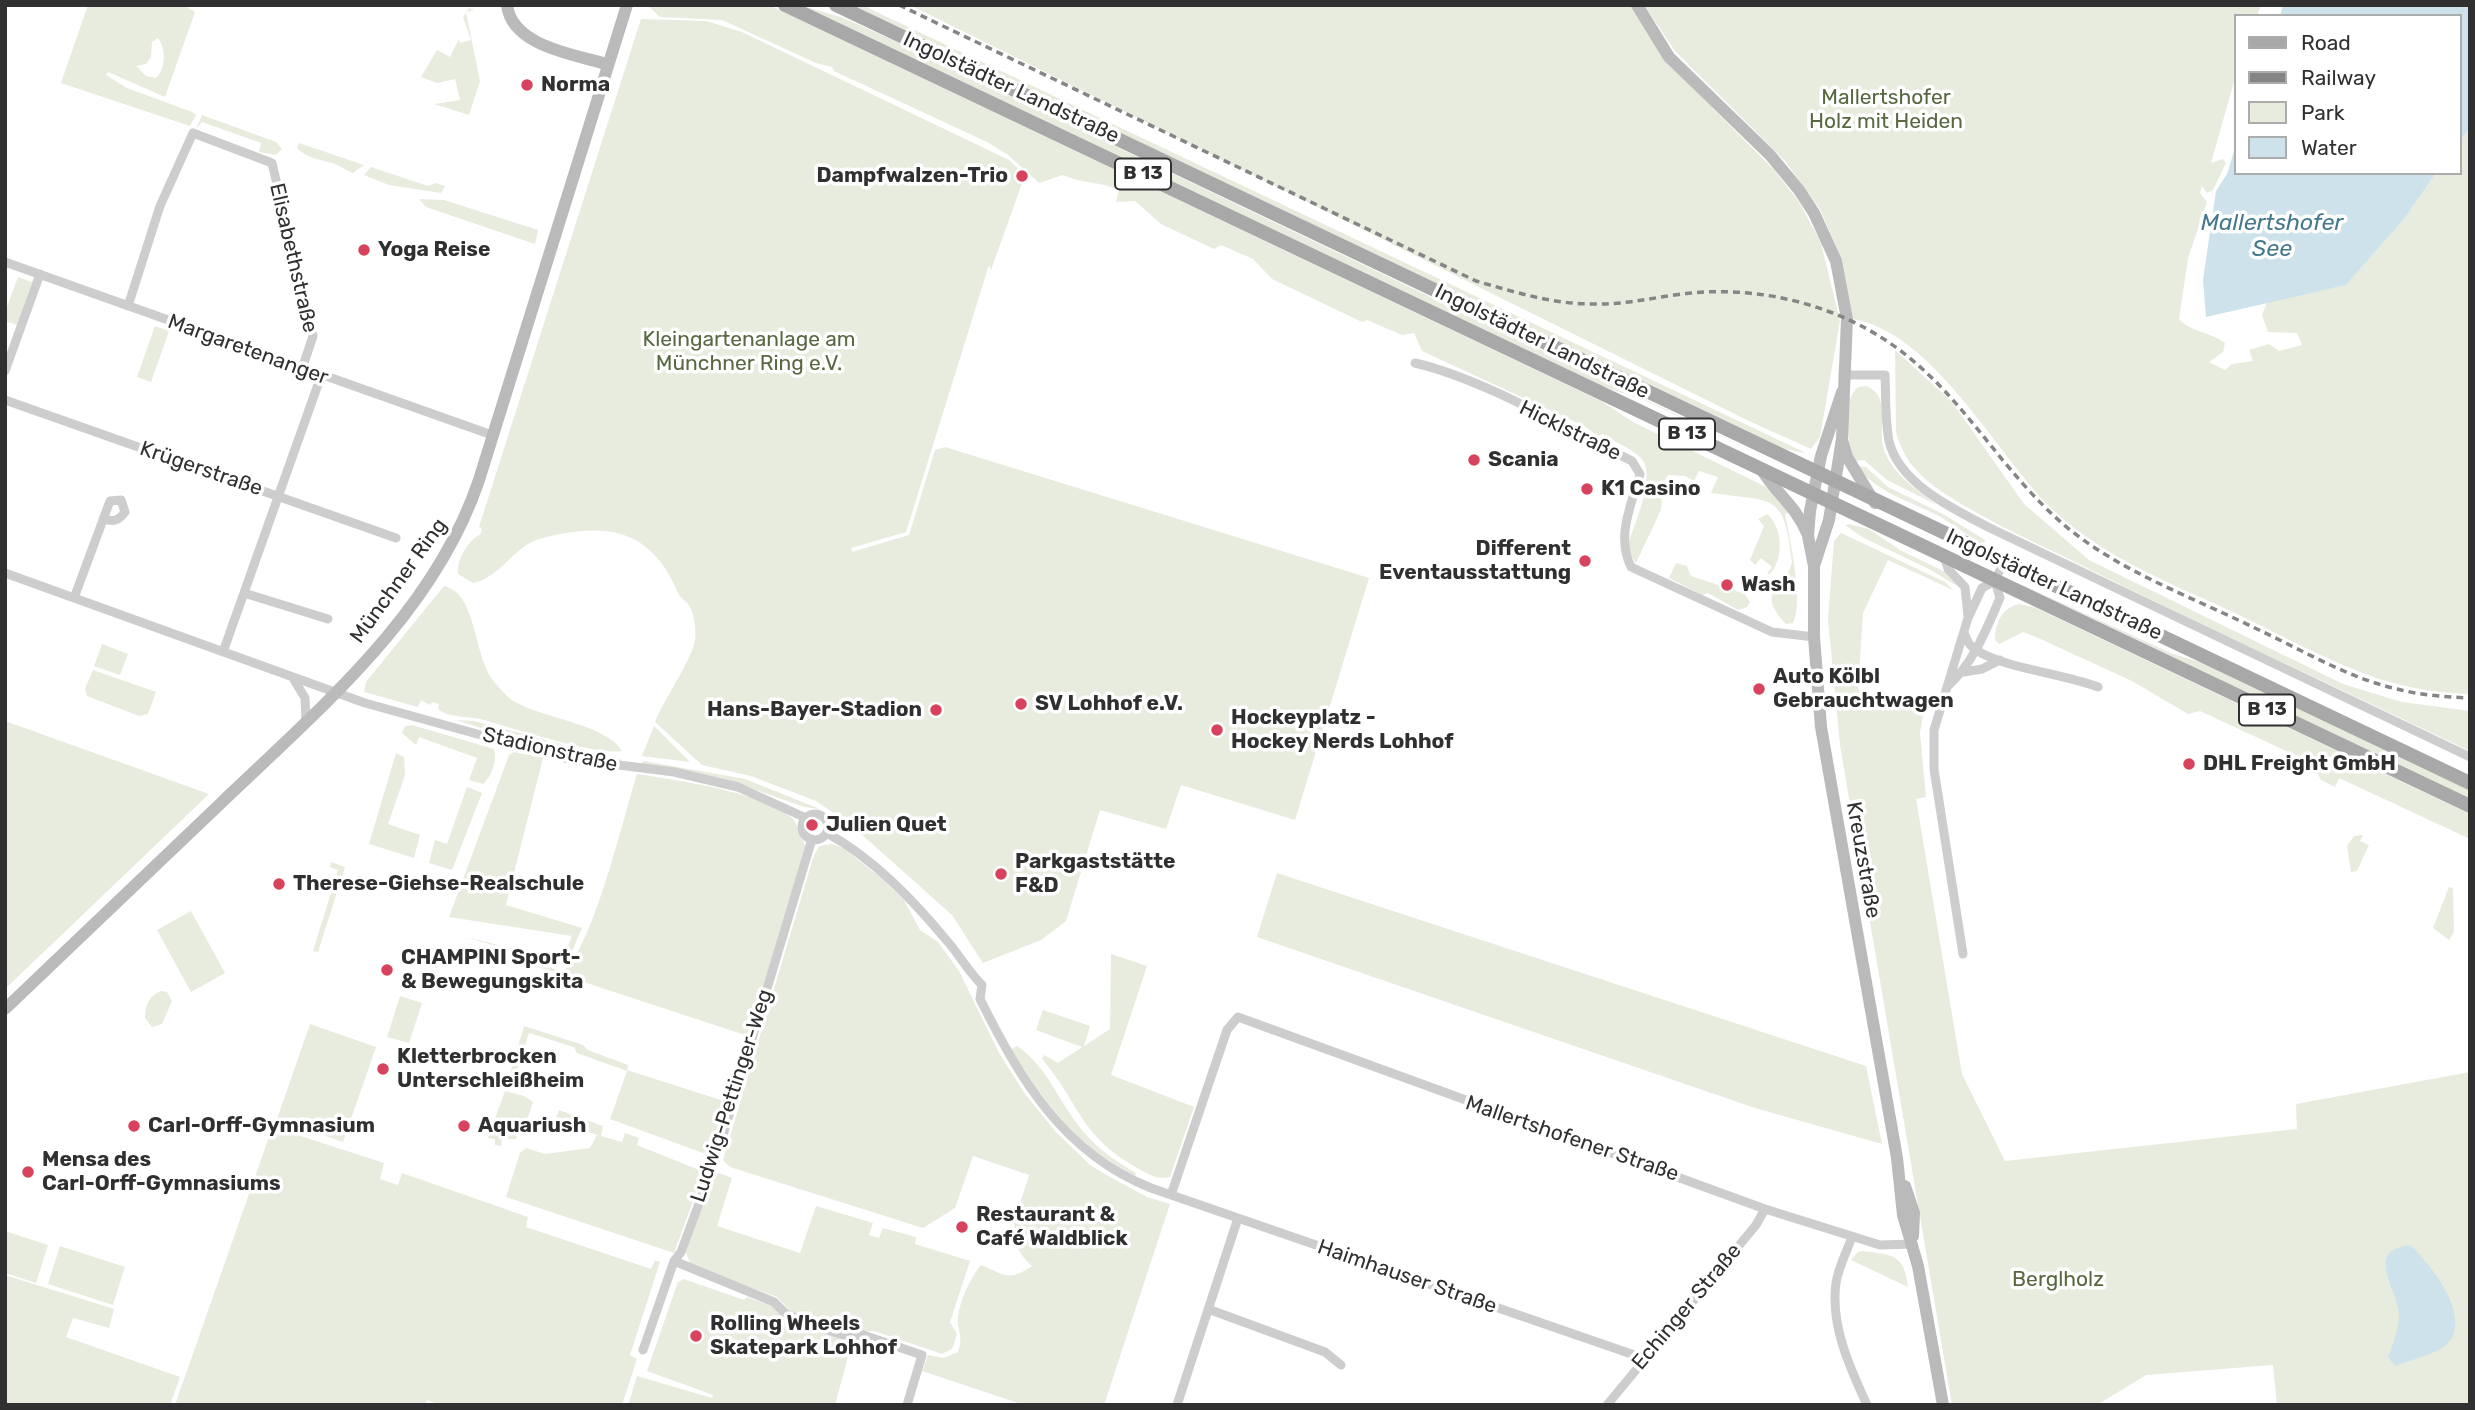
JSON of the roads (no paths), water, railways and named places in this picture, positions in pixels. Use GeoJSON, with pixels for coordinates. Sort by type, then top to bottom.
{"type":"FeatureCollection","features":[{"type":"Feature","properties":{"kind":"main road"},"geometry":{"type":"LineString","coordinates":[[507,5],[513,24],[528,38],[606,64]]}},
{"type":"Feature","properties":{"kind":"main road","name":"Münchner Ring"},"geometry":{"type":"LineString","coordinates":[[5,1009],[335,693],[377,648],[445,558],[466,520],[626,5]]}},
{"type":"Feature","properties":{"kind":"main road","name":"Ingolstädter Landstraße"},"geometry":{"type":"LineString","coordinates":[[785,5],[2470,806]]}},
{"type":"Feature","properties":{"kind":"main road","name":"Ingolstädter Landstraße"},"geometry":{"type":"LineString","coordinates":[[836,5],[1818,472],[1875,503],[2004,561],[2470,783]]}},
{"type":"Feature","properties":{"kind":"main road"},"geometry":{"type":"LineString","coordinates":[[1637,5],[1670,57],[1770,155],[1814,213],[1836,261],[1847,319],[1842,439],[1847,457],[1875,503]]}},
{"type":"Feature","properties":{"kind":"main road","name":"Kreuzstraße"},"geometry":{"type":"LineString","coordinates":[[1808,536],[1818,472],[1842,392]]}},
{"type":"Feature","properties":{"kind":"main road","name":"Kreuzstraße"},"geometry":{"type":"LineString","coordinates":[[1814,566],[1822,550],[1842,439]]}},
{"type":"Feature","properties":{"kind":"main road","name":"Kreuzstraße"},"geometry":{"type":"LineString","coordinates":[[1762,470],[1771,484],[1797,510],[1808,536],[1814,566],[1814,637],[1821,727],[1896,1158],[1914,1213],[1913,1244],[1942,1405]]}},
{"type":"Feature","properties":{"kind":"street","name":"Elisabethstraße"},"geometry":{"type":"LineString","coordinates":[[128,306],[160,206],[193,133],[272,163],[313,336],[302,369]]}},
{"type":"Feature","properties":{"kind":"street","name":"Margaretenanger"},"geometry":{"type":"LineString","coordinates":[[5,262],[492,435]]}},
{"type":"Feature","properties":{"kind":"street"},"geometry":{"type":"LineString","coordinates":[[5,372],[40,274]]}},
{"type":"Feature","properties":{"kind":"street","name":"Hicklstraße"},"geometry":{"type":"LineString","coordinates":[[1415,363],[1440,369],[1478,386],[1632,461],[1640,474],[1625,532],[1623,551],[1632,568],[1772,632],[1814,637]]}},
{"type":"Feature","properties":{"kind":"street","name":"Ingolstädter Landstraße"},"geometry":{"type":"LineString","coordinates":[[1843,375],[1885,375],[1889,440],[1897,460],[1915,480],[1944,502],[1990,528],[2470,757]]}},
{"type":"Feature","properties":{"kind":"street"},"geometry":{"type":"LineString","coordinates":[[223,652],[321,376]]}},
{"type":"Feature","properties":{"kind":"street","name":"Krügerstraße"},"geometry":{"type":"LineString","coordinates":[[5,400],[396,538]]}},
{"type":"Feature","properties":{"kind":"street"},"geometry":{"type":"LineString","coordinates":[[74,598],[103,519]]}},
{"type":"Feature","properties":{"kind":"street"},"geometry":{"type":"LineString","coordinates":[[1944,556],[1948,569],[1965,587],[1968,618]]}},
{"type":"Feature","properties":{"kind":"street"},"geometry":{"type":"LineString","coordinates":[[1964,954],[1934,769],[1934,730],[1968,618],[1982,588],[1995,581],[2004,561]]}},
{"type":"Feature","properties":{"kind":"street","name":"Stadionstraße"},"geometry":{"type":"LineString","coordinates":[[5,573],[335,693],[564,758],[674,772],[738,787],[806,818],[812,815],[822,816],[828,823],[827,833],[848,845],[891,881],[950,944],[982,985],[980,999],[1002,1043],[1029,1088],[1059,1128],[1105,1166],[1171,1195]]}},
{"type":"Feature","properties":{"kind":"street"},"geometry":{"type":"LineString","coordinates":[[1948,686],[1964,672],[2000,598],[1995,581]]}},
{"type":"Feature","properties":{"kind":"street"},"geometry":{"type":"LineString","coordinates":[[244,593],[328,619]]}},
{"type":"Feature","properties":{"kind":"street"},"geometry":{"type":"LineString","coordinates":[[1964,633],[1976,651],[2000,660],[2058,673],[2098,687]]}},
{"type":"Feature","properties":{"kind":"street"},"geometry":{"type":"LineString","coordinates":[[1953,663],[1964,672],[1982,669],[2000,660]]}},
{"type":"Feature","properties":{"kind":"street"},"geometry":{"type":"LineString","coordinates":[[293,678],[305,698],[306,721]]}},
{"type":"Feature","properties":{"kind":"street"},"geometry":{"type":"LineString","coordinates":[[806,818],[803,830],[812,839],[818,839],[827,833]]}},
{"type":"Feature","properties":{"kind":"street","name":"Ludwig-Pettinger-Weg"},"geometry":{"type":"LineString","coordinates":[[643,1350],[674,1261],[681,1252],[718,1152],[812,839]]}},
{"type":"Feature","properties":{"kind":"street","name":"Mallertshofener Straße"},"geometry":{"type":"LineString","coordinates":[[1171,1195],[1227,1030],[1234,1019],[1241,1018],[1765,1209],[1880,1245],[1913,1244]]}},
{"type":"Feature","properties":{"kind":"street","name":"Haimhauser Straße"},"geometry":{"type":"LineString","coordinates":[[1171,1195],[1643,1358]]}},
{"type":"Feature","properties":{"kind":"street","name":"Echinger Straße"},"geometry":{"type":"LineString","coordinates":[[1607,1405],[1643,1358],[1735,1251],[1765,1209]]}},
{"type":"Feature","properties":{"kind":"street"},"geometry":{"type":"LineString","coordinates":[[1177,1405],[1238,1218]]}},
{"type":"Feature","properties":{"kind":"street"},"geometry":{"type":"LineString","coordinates":[[1852,1237],[1836,1282],[1835,1302],[1845,1358],[1867,1405]]}},
{"type":"Feature","properties":{"kind":"street"},"geometry":{"type":"LineString","coordinates":[[674,1261],[774,1302],[786,1314],[818,1327],[853,1338],[863,1335],[922,1355],[907,1405]]}},
{"type":"Feature","properties":{"kind":"street"},"geometry":{"type":"LineString","coordinates":[[1208,1309],[1325,1352],[1341,1365]]}},
{"type":"Feature","properties":{"kind":"water"},"geometry":{"type":"Polygon","coordinates":[[[2283,5],[2470,5],[2470,128],[2461,139],[2461,14],[2281,14],[2283,5]]]}},
{"type":"Feature","properties":{"kind":"water","name":"Mallertshofer See"},"geometry":{"type":"Polygon","coordinates":[[[2234,151],[2234,175],[2435,175],[2404,219],[2346,285],[2206,317],[2203,280],[2216,191],[2227,174],[2234,151]]]}},
{"type":"Feature","properties":{"kind":"water"},"geometry":{"type":"Polygon","coordinates":[[[2410,1245],[2438,1278],[2446,1292],[2453,1307],[2454,1334],[2441,1349],[2395,1366],[2388,1357],[2397,1331],[2399,1315],[2386,1272],[2386,1263],[2388,1255],[2396,1249],[2410,1245]]]}},
{"type":"Feature","properties":{"kind":"railway"},"geometry":{"type":"LineString","coordinates":[[899,5],[1476,281],[1534,297],[1577,303],[1615,303],[1703,292],[1766,295],[1808,304],[1847,319],[1883,338],[1914,361],[1940,386],[2035,497],[2063,524],[2107,556],[2156,582],[2361,678],[2415,693],[2470,698]]}},
{"type":"Feature","properties":{"kind":"place","name":"Norma"},"geometry":{"type":"Point","coordinates":[527,85]}},
{"type":"Feature","properties":{"kind":"place","name":"Dampfwalzen-Trio"},"geometry":{"type":"Point","coordinates":[1022,176]}},
{"type":"Feature","properties":{"kind":"place","name":"Yoga Reise"},"geometry":{"type":"Point","coordinates":[364,250]}},
{"type":"Feature","properties":{"kind":"place","name":"Scania"},"geometry":{"type":"Point","coordinates":[1474,460]}},
{"type":"Feature","properties":{"kind":"place","name":"K1 Casino"},"geometry":{"type":"Point","coordinates":[1587,489]}},
{"type":"Feature","properties":{"kind":"place","name":"Different Eventausstattung"},"geometry":{"type":"Point","coordinates":[1585,561]}},
{"type":"Feature","properties":{"kind":"place","name":"Wash"},"geometry":{"type":"Point","coordinates":[1727,585]}},
{"type":"Feature","properties":{"kind":"place","name":"Auto Kölbl Gebrauchtwagen"},"geometry":{"type":"Point","coordinates":[1759,689]}},
{"type":"Feature","properties":{"kind":"place","name":"SV Lohhof e.V."},"geometry":{"type":"Point","coordinates":[1021,704]}},
{"type":"Feature","properties":{"kind":"place","name":"Hans-Bayer-Stadion"},"geometry":{"type":"Point","coordinates":[936,710]}},
{"type":"Feature","properties":{"kind":"place","name":"Hockeyplatz - Hockey Nerds Lohhof"},"geometry":{"type":"Point","coordinates":[1217,730]}},
{"type":"Feature","properties":{"kind":"place","name":"DHL Freight GmbH"},"geometry":{"type":"Point","coordinates":[2189,764]}},
{"type":"Feature","properties":{"kind":"place","name":"Julien Quet"},"geometry":{"type":"Point","coordinates":[812,825]}},
{"type":"Feature","properties":{"kind":"place","name":"Parkgaststätte F&D"},"geometry":{"type":"Point","coordinates":[1001,874]}},
{"type":"Feature","properties":{"kind":"place","name":"Therese-Giehse-Realschule"},"geometry":{"type":"Point","coordinates":[279,884]}},
{"type":"Feature","properties":{"kind":"place","name":"CHAMPINI Sport- & Bewegungskita"},"geometry":{"type":"Point","coordinates":[387,970]}},
{"type":"Feature","properties":{"kind":"place","name":"Kletterbrocken Unterschleißheim"},"geometry":{"type":"Point","coordinates":[383,1069]}},
{"type":"Feature","properties":{"kind":"place","name":"Carl-Orff-Gymnasium"},"geometry":{"type":"Point","coordinates":[134,1126]}},
{"type":"Feature","properties":{"kind":"place","name":"Aquariush"},"geometry":{"type":"Point","coordinates":[464,1126]}},
{"type":"Feature","properties":{"kind":"place","name":"Mensa des Carl-Orff-Gymnasiums"},"geometry":{"type":"Point","coordinates":[28,1172]}},
{"type":"Feature","properties":{"kind":"place","name":"Restaurant & Café Waldblick"},"geometry":{"type":"Point","coordinates":[962,1227]}},
{"type":"Feature","properties":{"kind":"place","name":"Rolling Wheels Skatepark Lohhof"},"geometry":{"type":"Point","coordinates":[696,1336]}},
{"type":"Feature","properties":{"kind":"park label","name":"Mallertshofer Holz mit Heiden"},"geometry":{"type":"Point","coordinates":[1886,110]}},
{"type":"Feature","properties":{"kind":"park label","name":"Kleingartenanlage am Münchner Ring e.V."},"geometry":{"type":"Point","coordinates":[749,352]}},
{"type":"Feature","properties":{"kind":"park label","name":"Berglholz"},"geometry":{"type":"Point","coordinates":[2058,1280]}}]}
